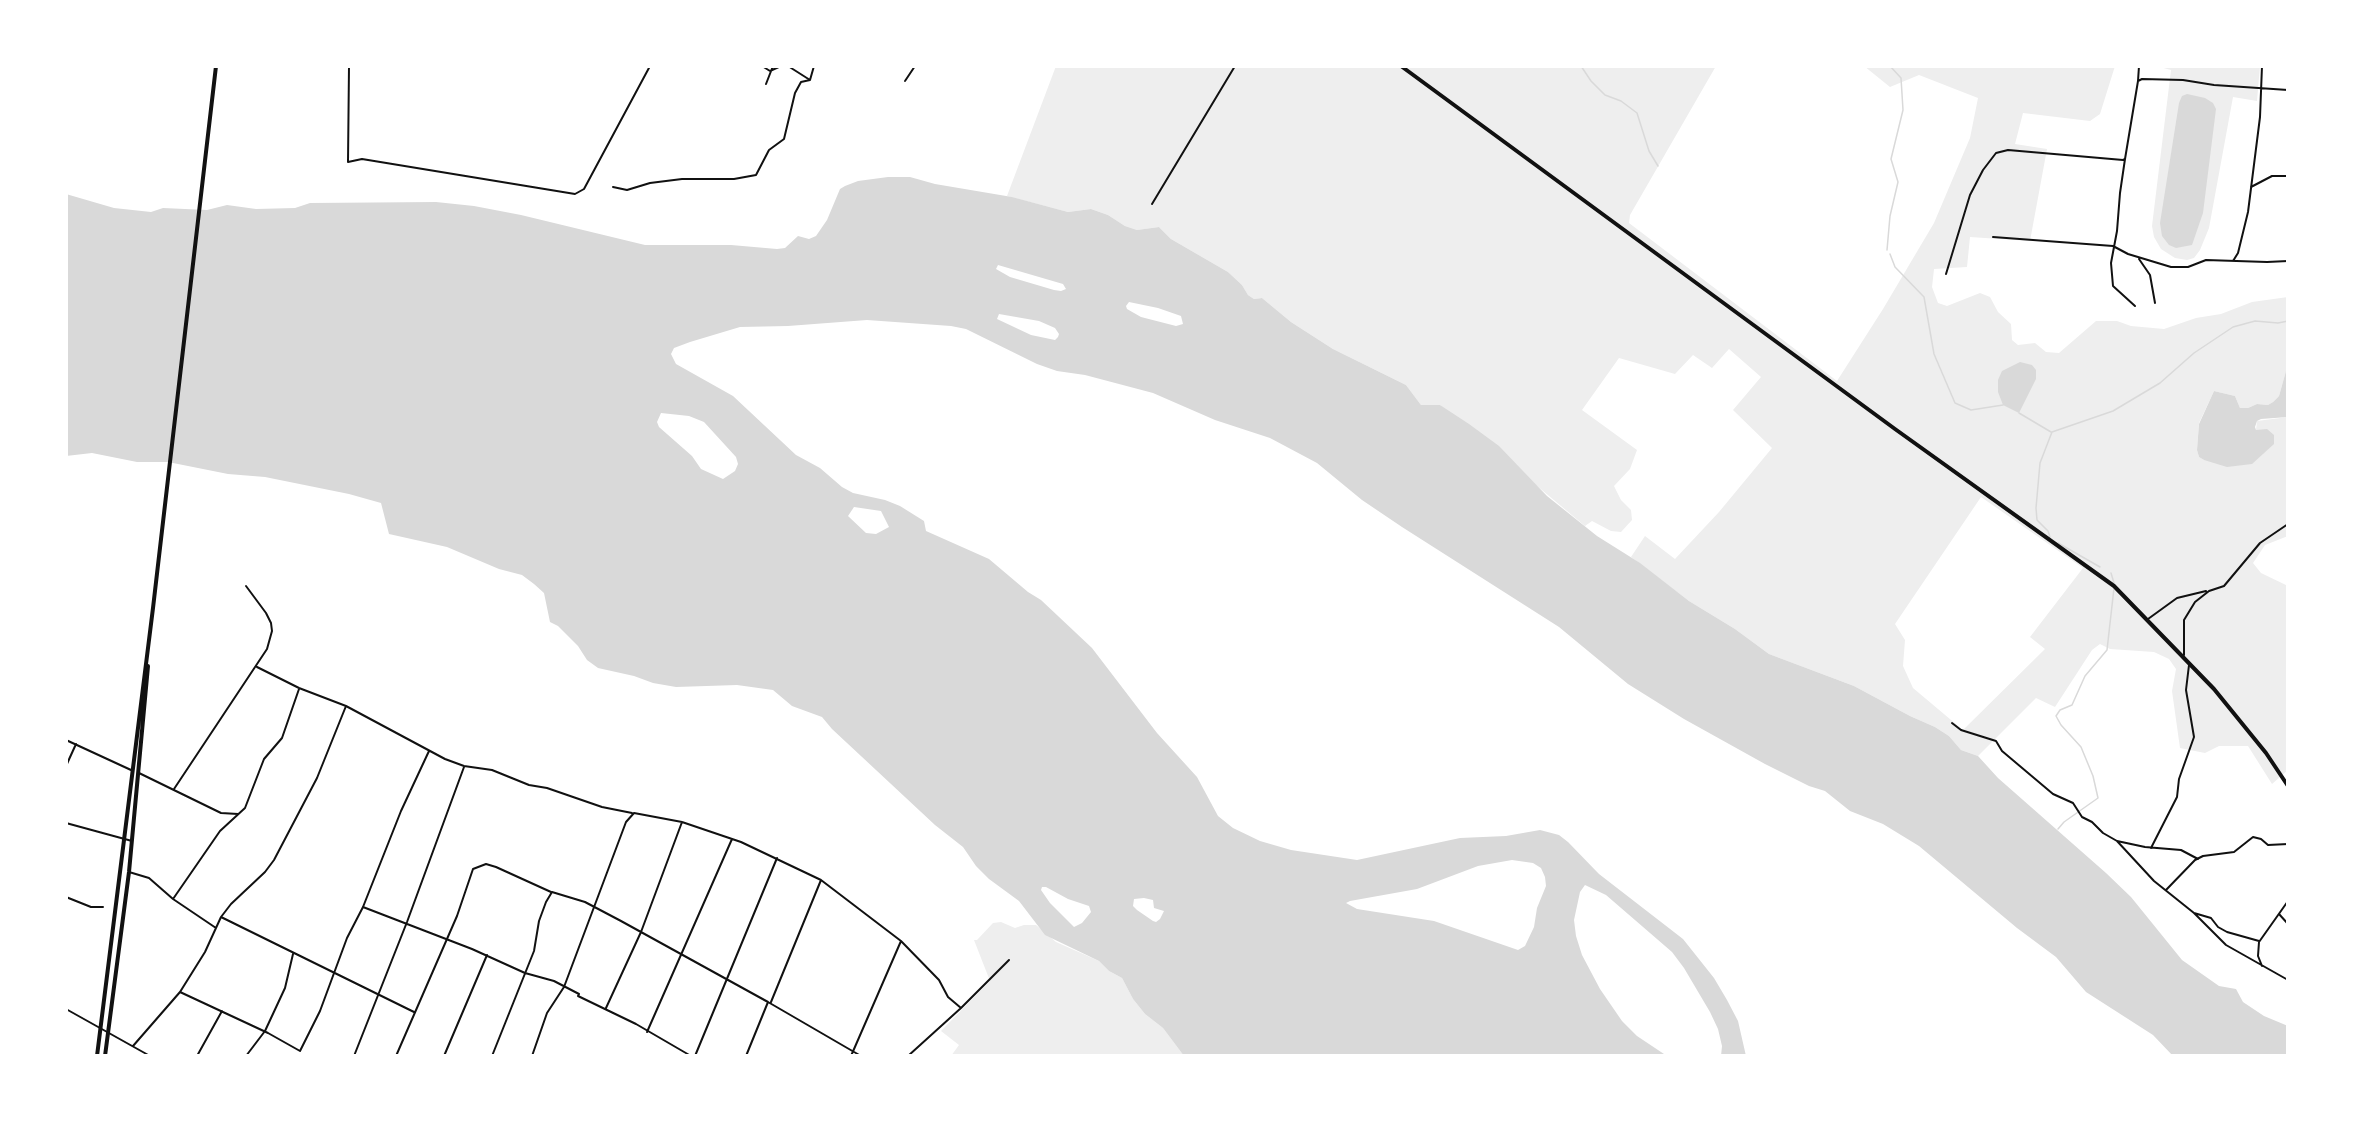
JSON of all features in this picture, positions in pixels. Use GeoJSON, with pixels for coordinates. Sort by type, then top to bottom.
{"type":"FeatureCollection","features":[{"type":"Feature","properties":{"kind":"main road"},"geometry":{"type":"LineString","coordinates":[[97,1056],[153,608],[216,66]]}},
{"type":"Feature","properties":{"kind":"main road"},"geometry":{"type":"LineString","coordinates":[[1401,66],[1885,422],[2099,574],[2184,655],[2242,722],[2288,786]]}},
{"type":"Feature","properties":{"kind":"main road"},"geometry":{"type":"LineString","coordinates":[[105,1056],[129,872],[153,608]]}},
{"type":"Feature","properties":{"kind":"street"},"geometry":{"type":"LineString","coordinates":[[349,66],[348,162],[362,159],[575,194],[584,189],[650,66]]}},
{"type":"Feature","properties":{"kind":"street"},"geometry":{"type":"LineString","coordinates":[[762,66],[770,71]]}},
{"type":"Feature","properties":{"kind":"street"},"geometry":{"type":"LineString","coordinates":[[766,84],[773,66]]}},
{"type":"Feature","properties":{"kind":"street"},"geometry":{"type":"LineString","coordinates":[[770,71],[781,66]]}},
{"type":"Feature","properties":{"kind":"street"},"geometry":{"type":"LineString","coordinates":[[788,66],[810,80]]}},
{"type":"Feature","properties":{"kind":"street"},"geometry":{"type":"LineString","coordinates":[[810,80],[814,66]]}},
{"type":"Feature","properties":{"kind":"street"},"geometry":{"type":"LineString","coordinates":[[904,81],[915,66]]}},
{"type":"Feature","properties":{"kind":"street"},"geometry":{"type":"LineString","coordinates":[[1152,204],[1235,66]]}},
{"type":"Feature","properties":{"kind":"street"},"geometry":{"type":"LineString","coordinates":[[2135,306],[2113,285],[2111,263],[2139,66]]}},
{"type":"Feature","properties":{"kind":"street"},"geometry":{"type":"LineString","coordinates":[[2233,261],[2238,253],[2248,212],[2259,117],[2262,66]]}},
{"type":"Feature","properties":{"kind":"street"},"geometry":{"type":"LineString","coordinates":[[2138,81],[2170,79],[2214,85],[2288,90]]}},
{"type":"Feature","properties":{"kind":"street"},"geometry":{"type":"LineString","coordinates":[[613,187],[627,190],[650,183],[674,180],[734,179],[756,175],[769,150],[785,137],[795,93],[801,82],[810,80]]}},
{"type":"Feature","properties":{"kind":"street"},"geometry":{"type":"LineString","coordinates":[[1946,274],[1970,195],[1983,170],[1996,153],[2008,150],[2119,162],[2125,159]]}},
{"type":"Feature","properties":{"kind":"street"},"geometry":{"type":"LineString","coordinates":[[2251,187],[2272,176],[2288,176]]}},
{"type":"Feature","properties":{"kind":"street"},"geometry":{"type":"LineString","coordinates":[[1993,237],[2113,246],[2163,266],[2185,268],[2206,260],[2288,261]]}},
{"type":"Feature","properties":{"kind":"street"},"geometry":{"type":"LineString","coordinates":[[2137,257],[2150,275],[2155,303]]}},
{"type":"Feature","properties":{"kind":"street"},"geometry":{"type":"LineString","coordinates":[[2184,655],[2184,620],[2195,602],[2209,591],[2228,582],[2236,569],[2260,543],[2288,524]]}},
{"type":"Feature","properties":{"kind":"street"},"geometry":{"type":"LineString","coordinates":[[174,789],[267,650],[272,632],[271,623],[266,612],[246,586]]}},
{"type":"Feature","properties":{"kind":"street"},"geometry":{"type":"LineString","coordinates":[[2148,619],[2177,598],[2209,591]]}},
{"type":"Feature","properties":{"kind":"street"},"geometry":{"type":"LineString","coordinates":[[2151,848],[2177,797],[2179,779],[2194,737],[2186,690],[2190,663]]}},
{"type":"Feature","properties":{"kind":"street"},"geometry":{"type":"LineString","coordinates":[[257,667],[299,688],[346,706],[429,752],[464,766],[492,770],[525,784],[547,788],[583,801],[682,822],[732,838],[777,858],[821,880],[901,941],[939,980],[948,998],[961,1008]]}},
{"type":"Feature","properties":{"kind":"street"},"geometry":{"type":"LineString","coordinates":[[173,899],[220,831],[245,808],[264,759],[282,738],[299,688]]}},
{"type":"Feature","properties":{"kind":"street"},"geometry":{"type":"LineString","coordinates":[[132,1046],[180,992],[205,952],[221,918],[238,896],[265,872],[277,854],[317,778],[346,706]]}},
{"type":"Feature","properties":{"kind":"street"},"geometry":{"type":"LineString","coordinates":[[1952,723],[1961,730],[1996,741],[2002,751],[2053,794],[2073,803],[2082,817],[2116,841],[2154,881],[2194,913],[2226,945],[2288,980]]}},
{"type":"Feature","properties":{"kind":"street"},"geometry":{"type":"LineString","coordinates":[[66,740],[221,813],[239,814]]}},
{"type":"Feature","properties":{"kind":"street"},"geometry":{"type":"LineString","coordinates":[[66,766],[76,744]]}},
{"type":"Feature","properties":{"kind":"street"},"geometry":{"type":"LineString","coordinates":[[180,992],[265,1031],[300,1051],[320,1011],[401,811],[429,752]]}},
{"type":"Feature","properties":{"kind":"street"},"geometry":{"type":"LineString","coordinates":[[354,1056],[379,996],[464,766]]}},
{"type":"Feature","properties":{"kind":"street"},"geometry":{"type":"LineString","coordinates":[[532,1056],[547,1013],[564,987],[626,822],[633,813]]}},
{"type":"Feature","properties":{"kind":"street"},"geometry":{"type":"LineString","coordinates":[[606,1008],[641,932],[682,822]]}},
{"type":"Feature","properties":{"kind":"street"},"geometry":{"type":"LineString","coordinates":[[66,823],[132,841]]}},
{"type":"Feature","properties":{"kind":"street"},"geometry":{"type":"LineString","coordinates":[[2166,890],[2198,859],[2234,852],[2253,837],[2261,839],[2268,845],[2288,844]]}},
{"type":"Feature","properties":{"kind":"street"},"geometry":{"type":"LineString","coordinates":[[647,1032],[732,838]]}},
{"type":"Feature","properties":{"kind":"street"},"geometry":{"type":"LineString","coordinates":[[2116,841],[2151,848],[2181,850],[2198,859]]}},
{"type":"Feature","properties":{"kind":"street"},"geometry":{"type":"LineString","coordinates":[[363,907],[407,922],[525,973],[554,981],[693,1056],[777,858]]}},
{"type":"Feature","properties":{"kind":"street"},"geometry":{"type":"LineString","coordinates":[[396,1056],[457,916],[468,878],[477,866],[486,864],[552,892],[571,896],[595,908],[769,1002],[861,1056]]}},
{"type":"Feature","properties":{"kind":"street"},"geometry":{"type":"LineString","coordinates":[[129,872],[149,878],[173,899],[216,928]]}},
{"type":"Feature","properties":{"kind":"street"},"geometry":{"type":"LineString","coordinates":[[746,1056],[821,880]]}},
{"type":"Feature","properties":{"kind":"street"},"geometry":{"type":"LineString","coordinates":[[492,1056],[534,951],[539,921],[552,892]]}},
{"type":"Feature","properties":{"kind":"street"},"geometry":{"type":"LineString","coordinates":[[66,898],[91,907],[103,907]]}},
{"type":"Feature","properties":{"kind":"street"},"geometry":{"type":"LineString","coordinates":[[2263,967],[2258,956],[2259,942],[2288,902]]}},
{"type":"Feature","properties":{"kind":"street"},"geometry":{"type":"LineString","coordinates":[[2194,913],[2211,918],[2218,927],[2227,932],[2259,942]]}},
{"type":"Feature","properties":{"kind":"street"},"geometry":{"type":"LineString","coordinates":[[2279,914],[2288,924]]}},
{"type":"Feature","properties":{"kind":"street"},"geometry":{"type":"LineString","coordinates":[[221,918],[414,1012]]}},
{"type":"Feature","properties":{"kind":"street"},"geometry":{"type":"LineString","coordinates":[[851,1056],[901,941]]}},
{"type":"Feature","properties":{"kind":"street"},"geometry":{"type":"LineString","coordinates":[[246,1056],[265,1031],[285,988],[293,954]]}},
{"type":"Feature","properties":{"kind":"street"},"geometry":{"type":"LineString","coordinates":[[444,1056],[487,956]]}},
{"type":"Feature","properties":{"kind":"street"},"geometry":{"type":"LineString","coordinates":[[908,1056],[1009,960]]}},
{"type":"Feature","properties":{"kind":"street"},"geometry":{"type":"LineString","coordinates":[[66,1010],[150,1056]]}},
{"type":"Feature","properties":{"kind":"street"},"geometry":{"type":"LineString","coordinates":[[197,1056],[222,1011]]}},
{"type":"Feature","properties":{"kind":"shaded area"},"geometry":{"type":"Polygon","coordinates":[[[1056,66],[1716,66],[1630,215],[1629,223],[1837,381],[1934,223],[1970,138],[1978,98],[1919,75],[1890,87],[1864,66],[2115,66],[2100,114],[2090,121],[2023,113],[2015,144],[2047,149],[2030,241],[1970,237],[1967,267],[1934,269],[1932,287],[1938,303],[1947,306],[1980,293],[1990,297],[1998,312],[2011,324],[2012,340],[2018,345],[2035,343],[2046,352],[2059,353],[2096,321],[2117,321],[2131,326],[2164,329],[2196,318],[2221,314],[2252,302],[2288,297],[2288,364],[2279,396],[2268,405],[2257,404],[2248,408],[2240,408],[2235,396],[2214,391],[2199,423],[2197,450],[2199,457],[2204,460],[2257,458],[2270,447],[2256,430],[2257,421],[2288,417],[2288,536],[2265,545],[2253,563],[2261,573],[2288,586],[2288,770],[2272,784],[2248,746],[2219,746],[2205,753],[2180,748],[2172,691],[2176,669],[2169,659],[2154,652],[2110,649],[2100,644],[2092,650],[2055,707],[2036,698],[1978,756],[1961,750],[1949,736],[1935,727],[1854,686],[1769,654],[1735,629],[1689,601],[1631,557],[1645,536],[1675,559],[1719,512],[1772,448],[1733,410],[1761,377],[1729,349],[1712,368],[1693,355],[1675,374],[1619,358],[1582,410],[1637,450],[1630,469],[1614,486],[1621,500],[1631,510],[1632,520],[1621,532],[1611,531],[1592,521],[1585,526],[1440,405],[1421,405],[1406,385],[1333,349],[1291,322],[1262,298],[1254,299],[1228,272],[1171,239],[1159,227],[1137,230],[1091,209],[1068,212],[1007,196],[1056,66]],[[1981,497],[1895,624],[1905,640],[1903,666],[1913,688],[1963,730],[2045,649],[2030,637],[2083,568],[1981,497]]]}},
{"type":"Feature","properties":{"kind":"shaded area"},"geometry":{"type":"Polygon","coordinates":[[[2156,66],[2260,66],[2257,101],[2233,97],[2209,228],[2200,250],[2194,258],[2187,260],[2175,258],[2161,249],[2154,237],[2152,226],[2171,70],[2156,66]]]}},
{"type":"Feature","properties":{"kind":"shaded area"},"geometry":{"type":"Polygon","coordinates":[[[2187,94],[2205,98],[2213,103],[2216,109],[2203,213],[2192,245],[2176,248],[2169,245],[2162,236],[2160,223],[2179,103],[2182,96],[2187,94]]]}},
{"type":"Feature","properties":{"kind":"shaded area"},"geometry":{"type":"Polygon","coordinates":[[[910,177],[935,184],[1012,197],[1068,212],[1091,209],[1137,230],[1159,227],[1171,239],[1228,272],[1254,299],[1262,298],[1291,322],[1333,349],[1406,385],[1421,405],[1440,405],[1469,424],[1499,446],[1547,496],[1597,536],[1640,563],[1689,601],[1735,629],[1769,654],[1854,686],[1935,727],[1949,736],[1961,750],[1978,756],[1998,778],[2131,897],[2182,960],[2219,986],[2236,989],[2243,1002],[2264,1016],[2288,1026],[2288,1056],[2173,1056],[2153,1035],[2086,992],[2056,957],[2017,928],[1919,846],[1883,824],[1850,811],[1825,791],[1809,786],[1765,764],[1684,719],[1628,684],[1559,627],[1362,500],[1317,463],[1270,438],[1215,420],[1153,393],[1085,375],[1057,371],[1037,364],[966,329],[867,320],[740,327],[674,348],[671,354],[676,364],[733,396],[796,455],[820,468],[842,487],[853,493],[900,506],[924,521],[926,531],[989,559],[1041,600],[1092,648],[1157,733],[1197,777],[1218,816],[1233,828],[1260,841],[1291,850],[1357,860],[1460,838],[1506,836],[1540,830],[1559,835],[1599,874],[1683,939],[1714,978],[1727,1000],[1738,1021],[1746,1056],[1721,1056],[1722,1046],[1718,1029],[1710,1012],[1672,952],[1606,895],[1585,885],[1580,892],[1574,920],[1582,955],[1600,989],[1622,1021],[1637,1036],[1667,1056],[1184,1056],[1163,1028],[1145,1014],[1133,999],[1122,978],[1109,971],[1099,961],[1045,935],[1019,901],[989,879],[976,866],[963,847],[935,825],[822,717],[792,706],[773,690],[737,685],[676,687],[598,668],[587,660],[578,646],[558,626],[550,622],[544,593],[534,584],[522,575],[499,569],[447,547],[389,534],[381,503],[265,477],[228,474],[168,462],[137,462],[92,453],[66,456],[66,194],[114,208],[151,212],[163,208],[207,210],[227,205],[256,209],[295,208],[310,203],[436,202],[521,215],[645,245],[731,245],[777,249],[785,248],[798,236],[809,239],[816,236],[827,220],[840,189],[858,181],[910,177]],[[998,265],[996,269],[1010,277],[1054,290],[1066,289],[1063,284],[998,265]],[[1129,302],[1127,309],[1141,317],[1176,326],[1183,324],[1181,316],[1158,308],[1129,302]],[[999,314],[997,319],[1031,335],[1055,340],[1059,334],[1055,328],[1039,321],[999,314]],[[661,413],[657,422],[659,427],[692,456],[701,469],[723,479],[735,471],[738,464],[736,457],[704,422],[689,416],[661,413]],[[854,507],[848,516],[866,533],[876,534],[889,527],[881,511],[854,507]],[[1512,860],[1478,866],[1417,889],[1346,903],[1357,909],[1434,921],[1518,950],[1525,946],[1534,927],[1537,908],[1546,886],[1541,868],[1533,863],[1512,860]],[[1042,887],[1041,890],[1050,903],[1074,927],[1082,923],[1091,912],[1089,906],[1068,899],[1046,887],[1042,887]],[[1144,898],[1134,899],[1133,906],[1156,922],[1164,911],[1154,908],[1153,900],[1144,898]]]}},
{"type":"Feature","properties":{"kind":"shaded area"},"geometry":{"type":"Polygon","coordinates":[[[2020,362],[2032,365],[2036,370],[2036,379],[2019,413],[2003,405],[1998,392],[1998,380],[2002,371],[2020,362]]]}},
{"type":"Feature","properties":{"kind":"shaded area"},"geometry":{"type":"Polygon","coordinates":[[[2288,364],[2288,417],[2261,419],[2257,421],[2255,427],[2256,430],[2267,429],[2274,435],[2274,444],[2252,464],[2227,467],[2199,457],[2197,450],[2199,424],[2214,391],[2235,396],[2240,408],[2248,408],[2257,404],[2268,405],[2279,396],[2288,364]]]}},
{"type":"Feature","properties":{"kind":"shaded area"},"geometry":{"type":"Polygon","coordinates":[[[1001,922],[1015,928],[1036,925],[1056,942],[1099,961],[1109,971],[1122,978],[1133,999],[1145,1014],[1163,1028],[1184,1056],[951,1056],[959,1045],[941,1031],[990,981],[974,940],[977,940],[993,923],[1001,922]]]}},
{"type":"Feature","properties":{"kind":"waterway"},"geometry":{"type":"LineString","coordinates":[[1581,66],[1591,81],[1605,95],[1621,101],[1637,113],[1649,151],[1658,166]]}},
{"type":"Feature","properties":{"kind":"waterway"},"geometry":{"type":"LineString","coordinates":[[1887,250],[1890,216],[1898,182],[1891,159],[1903,110],[1901,78],[1890,66]]}},
{"type":"Feature","properties":{"kind":"waterway"},"geometry":{"type":"LineString","coordinates":[[1890,254],[1895,267],[1924,297],[1934,354],[1955,403],[1971,410],[2003,405]]}},
{"type":"Feature","properties":{"kind":"waterway"},"geometry":{"type":"LineString","coordinates":[[2050,537],[2048,531],[2037,520],[2036,508],[2040,463],[2052,432],[2113,411],[2160,383],[2194,353],[2233,327],[2255,321],[2278,323],[2288,321]]}},
{"type":"Feature","properties":{"kind":"waterway"},"geometry":{"type":"LineString","coordinates":[[2019,413],[2051,432]]}},
{"type":"Feature","properties":{"kind":"waterway"},"geometry":{"type":"LineString","coordinates":[[2058,543],[2100,567]]}},
{"type":"Feature","properties":{"kind":"waterway"},"geometry":{"type":"LineString","coordinates":[[2111,573],[2114,583]]}},
{"type":"Feature","properties":{"kind":"waterway"},"geometry":{"type":"LineString","coordinates":[[2058,829],[2064,822],[2098,798],[2093,776],[2081,747],[2056,716],[2060,710],[2072,705],[2085,676],[2107,650],[2114,588]]}}]}
